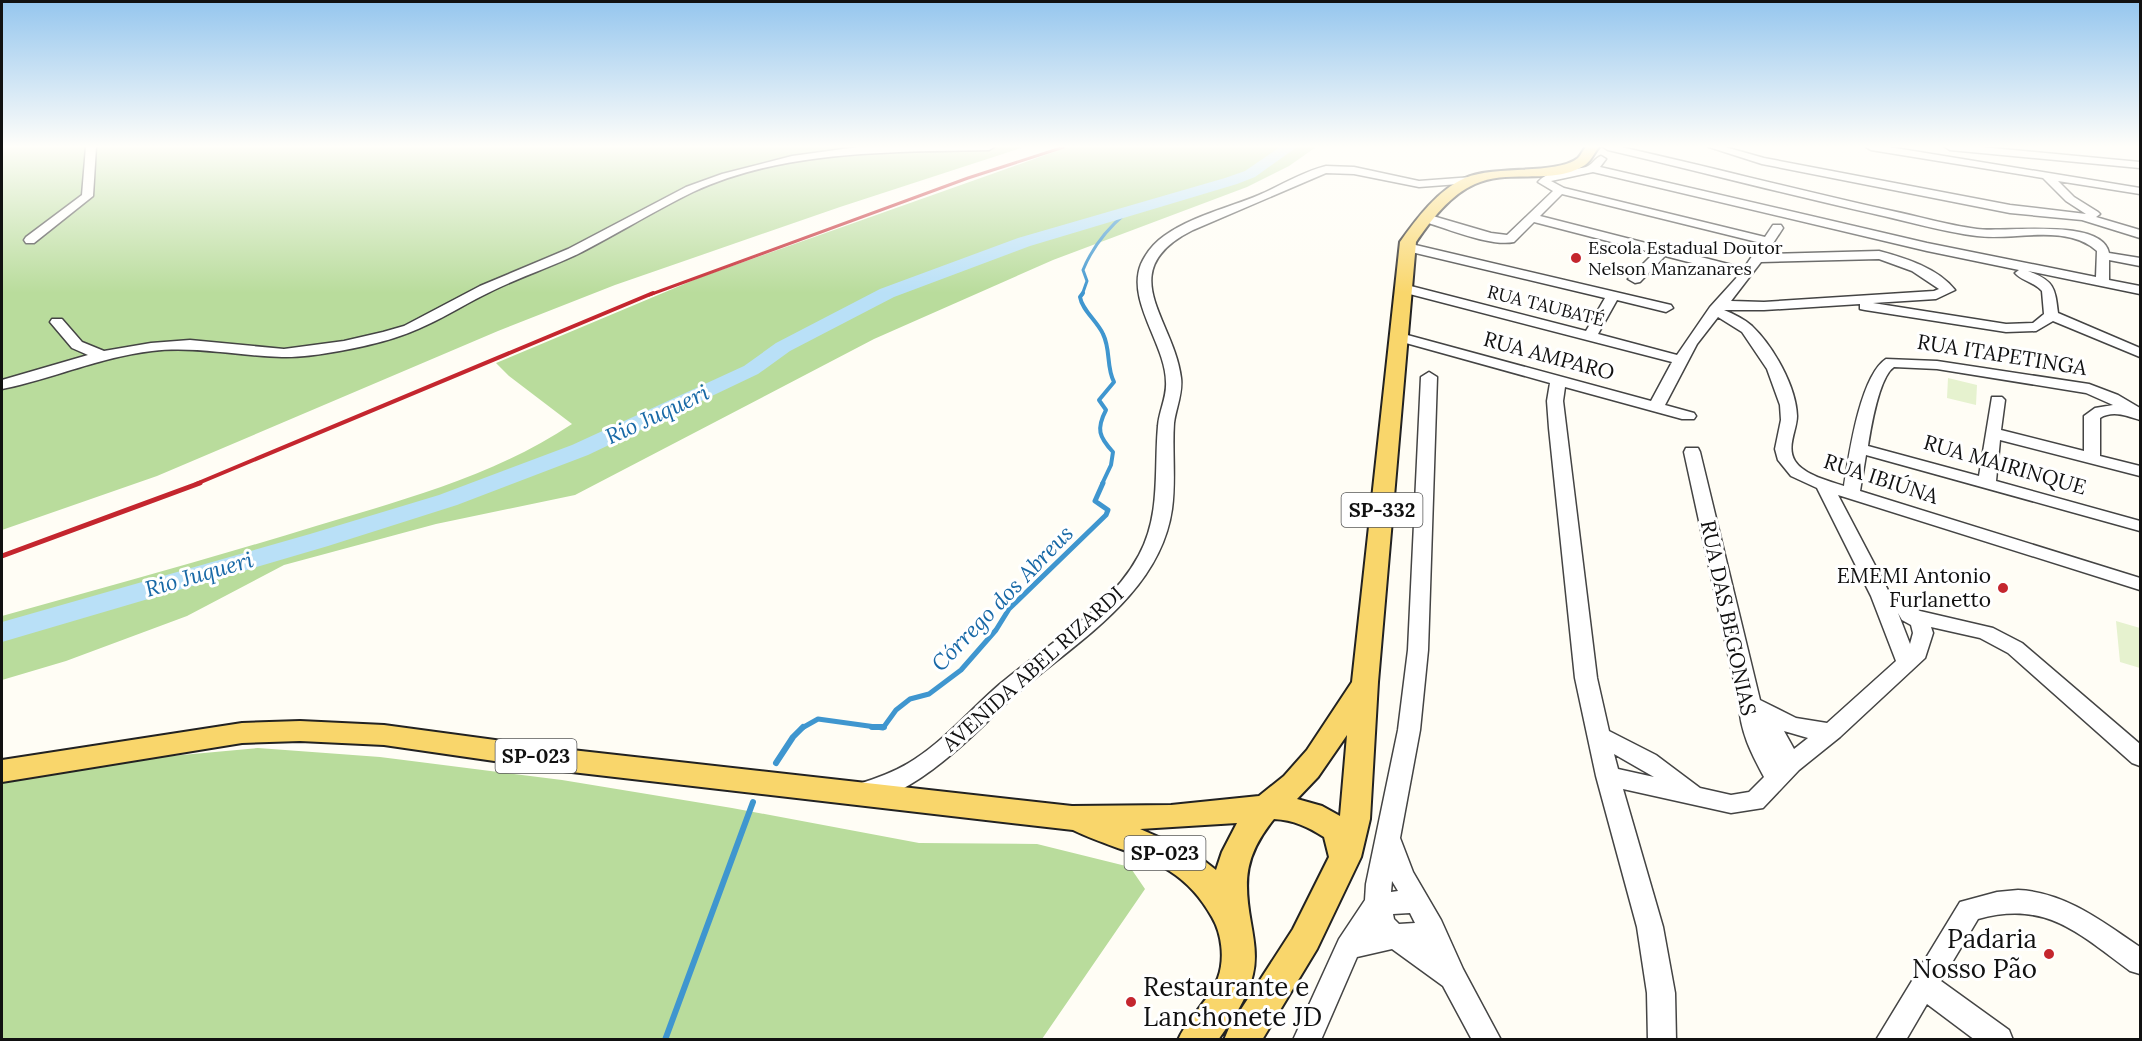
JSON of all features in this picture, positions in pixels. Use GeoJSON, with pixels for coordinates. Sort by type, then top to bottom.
{"type":"FeatureCollection","features":[{"type":"Feature","properties":{"kind":"main road","name":"SP-332"},"geometry":{"type":"LineString","coordinates":[[1242,1040],[1305,939],[1345,857],[1355,819],[1365,682],[1407,247],[1426,218],[1449,196]]}},
{"type":"Feature","properties":{"kind":"main road","name":"SP-332"},"geometry":{"type":"LineString","coordinates":[[1196,1040],[1232,987],[1237,972],[1239,956],[1228,877],[1236,854],[1247,834],[1268,807],[1298,780],[1320,754],[1365,682]]}},
{"type":"Feature","properties":{"kind":"main road","name":"SP-023"},"geometry":{"type":"LineString","coordinates":[[2,771],[171,742],[242,733],[300,731],[384,735],[563,760],[1072,818],[1171,817],[1268,807]]}},
{"type":"Feature","properties":{"kind":"main road"},"geometry":{"type":"LineString","coordinates":[[1171,817],[1244,799],[1286,777],[1320,754]]}},
{"type":"Feature","properties":{"kind":"main road"},"geometry":{"type":"LineString","coordinates":[[1268,807],[1298,810],[1324,820],[1335,828],[1342,840],[1345,857]]}},
{"type":"Feature","properties":{"kind":"main road","name":"SP-023"},"geometry":{"type":"LineString","coordinates":[[1072,818],[1155,849],[1192,868],[1207,882],[1233,922]]}},
{"type":"Feature","properties":{"kind":"street"},"geometry":{"type":"LineString","coordinates":[[30,240],[87,196]]}},
{"type":"Feature","properties":{"kind":"street"},"geometry":{"type":"LineString","coordinates":[[2,385],[102,356],[151,347],[190,344],[284,352],[332,347],[375,338],[409,328],[485,289],[572,252],[679,196]]}},
{"type":"Feature","properties":{"kind":"street","name":"AVENIDA ABEL RIZARDI"},"geometry":{"type":"LineString","coordinates":[[859,793],[894,783],[942,750],[1011,687],[1102,612],[1136,576],[1150,553],[1159,529],[1167,489],[1166,423],[1174,380],[1152,317],[1143,273],[1153,252],[1175,234],[1268,196]]}},
{"type":"Feature","properties":{"kind":"street"},"geometry":{"type":"LineString","coordinates":[[1430,196],[1441,204]]}},
{"type":"Feature","properties":{"kind":"street"},"geometry":{"type":"LineString","coordinates":[[1426,218],[1490,237],[1506,239],[1514,237],[1555,196]]}},
{"type":"Feature","properties":{"kind":"street"},"geometry":{"type":"LineString","coordinates":[[1583,196],[1768,241]]}},
{"type":"Feature","properties":{"kind":"street"},"geometry":{"type":"LineString","coordinates":[[1757,196],[1842,226],[1971,256],[2140,290]]}},
{"type":"Feature","properties":{"kind":"street"},"geometry":{"type":"LineString","coordinates":[[1807,196],[1978,233],[2068,233],[2093,241],[2100,246],[2104,256],[2102,281]]}},
{"type":"Feature","properties":{"kind":"street"},"geometry":{"type":"LineString","coordinates":[[1941,196],[2010,209],[2083,217],[2140,233]]}},
{"type":"Feature","properties":{"kind":"street"},"geometry":{"type":"LineString","coordinates":[[2068,196],[2079,206],[2140,233]]}},
{"type":"Feature","properties":{"kind":"street"},"geometry":{"type":"LineString","coordinates":[[1853,255],[1842,226],[1856,207]]}},
{"type":"Feature","properties":{"kind":"street"},"geometry":{"type":"LineString","coordinates":[[1533,218],[1747,273]]}},
{"type":"Feature","properties":{"kind":"street"},"geometry":{"type":"LineString","coordinates":[[1656,407],[1680,360],[1717,308],[1747,273],[1777,228]]}},
{"type":"Feature","properties":{"kind":"street"},"geometry":{"type":"LineString","coordinates":[[1971,256],[1978,233]]}},
{"type":"Feature","properties":{"kind":"street"},"geometry":{"type":"LineString","coordinates":[[1407,247],[1666,308]]}},
{"type":"Feature","properties":{"kind":"street"},"geometry":{"type":"LineString","coordinates":[[1635,279],[1663,251]]}},
{"type":"Feature","properties":{"kind":"street"},"geometry":{"type":"LineString","coordinates":[[1757,258],[1885,256],[1932,278],[1948,290],[1936,295],[1879,304]]}},
{"type":"Feature","properties":{"kind":"street"},"geometry":{"type":"LineString","coordinates":[[1717,308],[1834,301],[1879,304],[1978,325],[2023,329],[2045,322],[2051,315],[2051,297],[2046,285],[2028,275],[1971,256]]}},
{"type":"Feature","properties":{"kind":"street"},"geometry":{"type":"LineString","coordinates":[[2104,256],[2140,262]]}},
{"type":"Feature","properties":{"kind":"street","name":"RUA TAUBATÉ"},"geometry":{"type":"LineString","coordinates":[[1403,288],[1680,360]]}},
{"type":"Feature","properties":{"kind":"street"},"geometry":{"type":"LineString","coordinates":[[1590,336],[1613,295]]}},
{"type":"Feature","properties":{"kind":"street","name":"RUA IBIÚNA"},"geometry":{"type":"LineString","coordinates":[[1717,308],[1751,334],[1784,389],[1789,414],[1784,448],[1786,460],[1793,469],[1824,485],[1851,494],[2140,584]]}},
{"type":"Feature","properties":{"kind":"street"},"geometry":{"type":"LineString","coordinates":[[2051,315],[2140,353]]}},
{"type":"Feature","properties":{"kind":"street"},"geometry":{"type":"LineString","coordinates":[[57,322],[77,345],[102,356]]}},
{"type":"Feature","properties":{"kind":"street","name":"RUA AMPARO"},"geometry":{"type":"LineString","coordinates":[[1400,337],[1688,416]]}},
{"type":"Feature","properties":{"kind":"street","name":"RUA ITAPETINGA"},"geometry":{"type":"LineString","coordinates":[[1851,494],[1858,448],[1880,374],[1891,362],[1928,364],[2066,384],[2103,393],[2138,413]]}},
{"type":"Feature","properties":{"kind":"street"},"geometry":{"type":"LineString","coordinates":[[1429,377],[1418,650],[1409,730],[1389,839],[1378,884],[1378,903],[1382,924],[1453,977]]}},
{"type":"Feature","properties":{"kind":"street"},"geometry":{"type":"LineString","coordinates":[[1558,380],[1557,428],[1576,578],[1581,648],[1608,776],[1650,927],[1661,993],[1662,1040]]}},
{"type":"Feature","properties":{"kind":"street"},"geometry":{"type":"LineString","coordinates":[[1987,484],[1997,400]]}},
{"type":"Feature","properties":{"kind":"street"},"geometry":{"type":"LineString","coordinates":[[2092,458],[2092,416],[2104,410],[2138,413]]}},
{"type":"Feature","properties":{"kind":"street"},"geometry":{"type":"LineString","coordinates":[[1993,432],[2140,471]]}},
{"type":"Feature","properties":{"kind":"street","name":"RUA MAIRINQUE"},"geometry":{"type":"LineString","coordinates":[[1858,448],[2140,526]]}},
{"type":"Feature","properties":{"kind":"street","name":"RUA DAS BEGONIAS"},"geometry":{"type":"LineString","coordinates":[[1692,452],[1756,708],[1750,719],[1753,733],[1784,772]]}},
{"type":"Feature","properties":{"kind":"street"},"geometry":{"type":"LineString","coordinates":[[1824,485],[1884,604],[1907,662]]}},
{"type":"Feature","properties":{"kind":"street"},"geometry":{"type":"LineString","coordinates":[[1884,604],[1916,617],[1986,633],[2015,648],[2140,757]]}},
{"type":"Feature","properties":{"kind":"street"},"geometry":{"type":"LineString","coordinates":[[1608,776],[1699,797],[1743,804],[1755,801],[1784,772],[1917,653],[1922,639],[1922,627],[1916,617]]}},
{"type":"Feature","properties":{"kind":"street"},"geometry":{"type":"LineString","coordinates":[[1896,633],[1922,639],[1950,625]]}},
{"type":"Feature","properties":{"kind":"street"},"geometry":{"type":"LineString","coordinates":[[1756,708],[1789,726],[1803,730],[1832,731]]}},
{"type":"Feature","properties":{"kind":"street"},"geometry":{"type":"LineString","coordinates":[[1599,735],[1648,761],[1699,797]]}},
{"type":"Feature","properties":{"kind":"street"},"geometry":{"type":"LineString","coordinates":[[1389,839],[1394,857],[1487,1040]]}},
{"type":"Feature","properties":{"kind":"street"},"geometry":{"type":"LineString","coordinates":[[1890,1040],[1969,910],[1997,902],[2024,901],[2048,906],[2077,920],[2140,962]]}},
{"type":"Feature","properties":{"kind":"street"},"geometry":{"type":"LineString","coordinates":[[1378,903],[1418,902]]}},
{"type":"Feature","properties":{"kind":"street"},"geometry":{"type":"LineString","coordinates":[[1307,1040],[1347,947],[1378,903]]}},
{"type":"Feature","properties":{"kind":"street"},"geometry":{"type":"LineString","coordinates":[[1347,947],[1396,936],[1414,936],[1432,928]]}},
{"type":"Feature","properties":{"kind":"street"},"geometry":{"type":"LineString","coordinates":[[1924,985],[1999,1040]]}},
{"type":"Feature","properties":{"kind":"green space"},"geometry":{"type":"Polygon","coordinates":[[[2,196],[875,196],[615,285],[498,331],[157,476],[2,530],[2,196]]]}},
{"type":"Feature","properties":{"kind":"green space"},"geometry":{"type":"Polygon","coordinates":[[[931,196],[1224,196],[1053,260],[874,339],[575,495],[436,524],[284,565],[187,616],[66,661],[2,680],[2,616],[199,561],[415,496],[481,472],[543,442],[572,424],[509,376],[496,363],[701,277],[931,196]]]}},
{"type":"Feature","properties":{"kind":"green space"},"geometry":{"type":"Polygon","coordinates":[[[1948,378],[1977,385],[1976,405],[1947,398],[1948,378]]]}},
{"type":"Feature","properties":{"kind":"green space"},"geometry":{"type":"Polygon","coordinates":[[[2116,621],[2140,628],[2140,668],[2120,662],[2116,621]]]}},
{"type":"Feature","properties":{"kind":"green space"},"geometry":{"type":"Polygon","coordinates":[[[258,748],[380,757],[562,780],[732,808],[919,843],[1037,844],[1130,867],[1145,889],[1042,1039],[2,1040],[2,783],[138,759],[258,748]]]}},
{"type":"Feature","properties":{"kind":"waterway","name":"Rio Juqueri"},"geometry":{"type":"LineString","coordinates":[[2,632],[448,500],[580,450],[751,370],[783,347],[887,293],[1024,242],[1182,196]]}},
{"type":"Feature","properties":{"kind":"waterway","name":"Córrego dos Abreus"},"geometry":{"type":"LineString","coordinates":[[1082,294],[1087,281],[1083,270],[1091,254],[1101,239],[1126,213]]}},
{"type":"Feature","properties":{"kind":"waterway","name":"Córrego dos Abreus"},"geometry":{"type":"LineString","coordinates":[[1082,294],[1080,297],[1081,302],[1105,340],[1114,382],[1099,400],[1106,410],[1100,432],[1113,452],[1111,465],[1102,484]]}},
{"type":"Feature","properties":{"kind":"waterway","name":"Córrego dos Abreus"},"geometry":{"type":"LineString","coordinates":[[884,727],[896,710],[910,699],[929,694],[961,670],[996,630],[1009,609],[1106,515],[1108,510],[1095,501],[1103,483]]}},
{"type":"Feature","properties":{"kind":"waterway","name":"Córrego dos Abreus"},"geometry":{"type":"LineString","coordinates":[[802,728],[818,719],[876,727]]}},
{"type":"Feature","properties":{"kind":"waterway","name":"Córrego dos Abreus"},"geometry":{"type":"LineString","coordinates":[[876,727],[884,727]]}},
{"type":"Feature","properties":{"kind":"waterway","name":"Córrego dos Abreus"},"geometry":{"type":"LineString","coordinates":[[876,727],[884,727]]}},
{"type":"Feature","properties":{"kind":"waterway","name":"Córrego dos Abreus"},"geometry":{"type":"LineString","coordinates":[[776,763],[793,737],[802,728]]}},
{"type":"Feature","properties":{"kind":"waterway","name":"Córrego dos Abreus"},"geometry":{"type":"LineString","coordinates":[[665,1040],[753,802]]}},
{"type":"Feature","properties":{"kind":"railway"},"geometry":{"type":"LineString","coordinates":[[649,295],[920,196]]}},
{"type":"Feature","properties":{"kind":"railway"},"geometry":{"type":"LineString","coordinates":[[196,484],[653,293]]}},
{"type":"Feature","properties":{"kind":"railway"},"geometry":{"type":"LineString","coordinates":[[2,556],[200,483]]}},
{"type":"Feature","properties":{"kind":"place","name":"Escola Estadual Doutor Nelson Manzanares"},"geometry":{"type":"Point","coordinates":[1576,258]}},
{"type":"Feature","properties":{"kind":"place","name":"EMEMI Antonio Furlanetto"},"geometry":{"type":"Point","coordinates":[2003,588]}},
{"type":"Feature","properties":{"kind":"place","name":"Padaria Nosso Pão"},"geometry":{"type":"Point","coordinates":[2049,954]}},
{"type":"Feature","properties":{"kind":"place","name":"Restaurante e Lanchonete JD"},"geometry":{"type":"Point","coordinates":[1131,1002]}}]}
